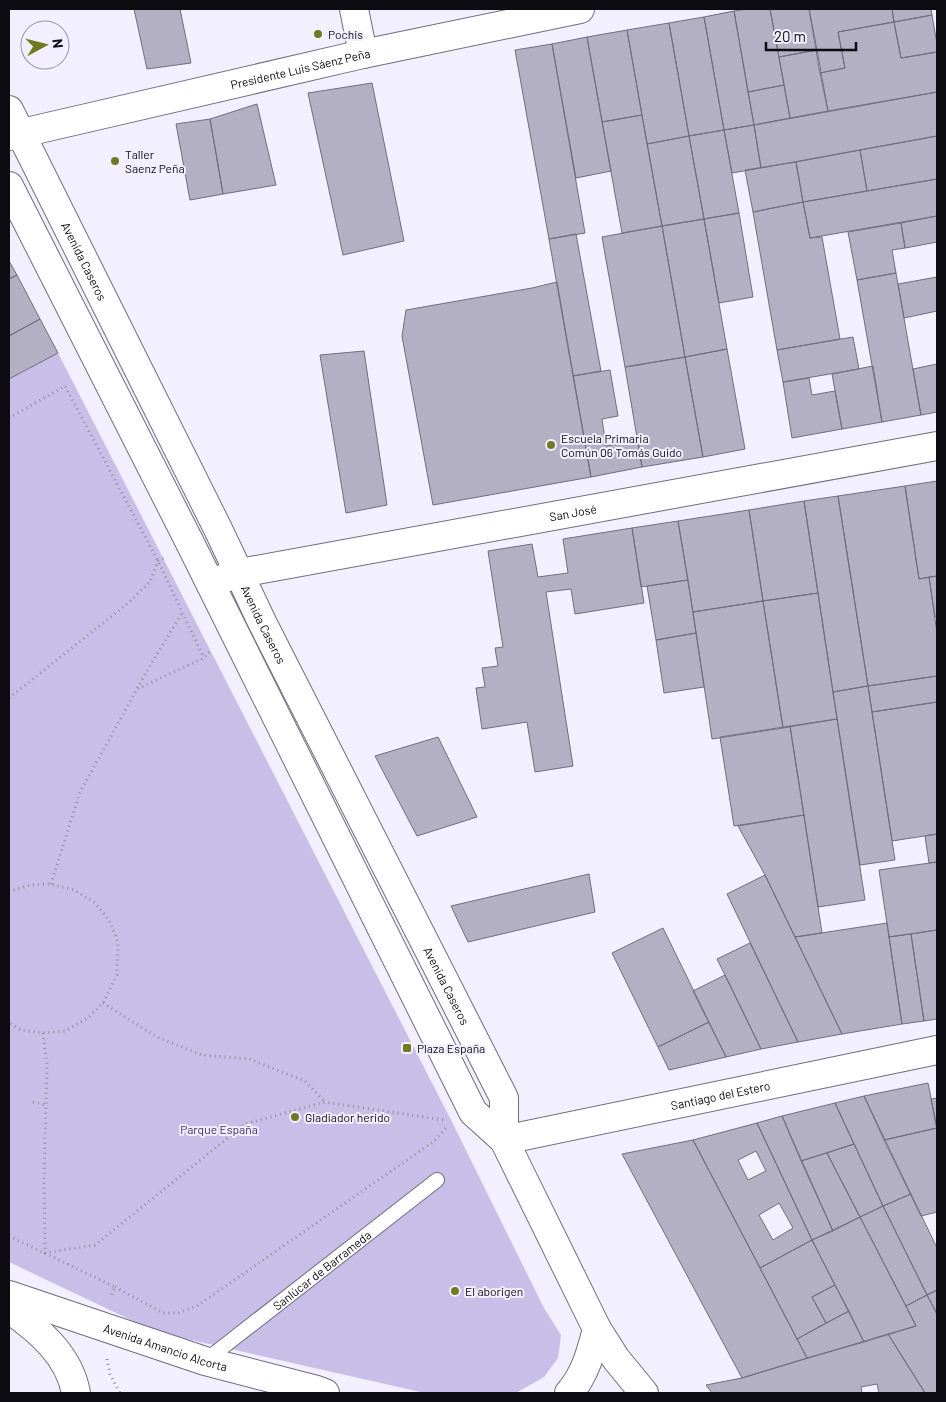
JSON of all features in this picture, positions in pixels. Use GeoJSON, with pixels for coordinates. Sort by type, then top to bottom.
{"type":"FeatureCollection","features":[{"type":"Feature","properties":{"kind":"main road"},"geometry":{"type":"LineString","coordinates":[[354,9],[363,54]]}},
{"type":"Feature","properties":{"kind":"main road","name":"Presidente Luis Sáenz Peña"},"geometry":{"type":"LineString","coordinates":[[13,126],[580,9]]}},
{"type":"Feature","properties":{"kind":"main road","name":"Avenida Caseros"},"geometry":{"type":"LineString","coordinates":[[13,126],[504,1098],[504,1140]]}},
{"type":"Feature","properties":{"kind":"main road","name":"Avenida Caseros"},"geometry":{"type":"LineString","coordinates":[[9,186],[190,542],[473,1112],[504,1140],[597,1329],[616,1359],[644,1393]]}},
{"type":"Feature","properties":{"kind":"main road","name":"San José"},"geometry":{"type":"LineString","coordinates":[[210,583],[240,573],[937,446]]}},
{"type":"Feature","properties":{"kind":"main road","name":"Santiago del Estero"},"geometry":{"type":"LineString","coordinates":[[504,1140],[937,1050]]}},
{"type":"Feature","properties":{"kind":"main road","name":"Avenida Amancio Alcorta"},"geometry":{"type":"LineString","coordinates":[[9,1295],[205,1361],[325,1393]]}},
{"type":"Feature","properties":{"kind":"main road"},"geometry":{"type":"LineString","coordinates":[[9,1309],[40,1332],[61,1356],[74,1381],[76,1393]]}},
{"type":"Feature","properties":{"kind":"main road"},"geometry":{"type":"LineString","coordinates":[[569,1393],[576,1385],[588,1363],[597,1329]]}},
{"type":"Feature","properties":{"kind":"lane","name":"Sanlúcar de Barrameda"},"geometry":{"type":"LineString","coordinates":[[205,1361],[437,1180]]}},
{"type":"Feature","properties":{"kind":"path"},"geometry":{"type":"LineString","coordinates":[[9,418],[65,386],[158,561],[204,658]]}},
{"type":"Feature","properties":{"kind":"path"},"geometry":{"type":"LineString","coordinates":[[9,698],[127,604],[150,582],[158,561],[190,542]]}},
{"type":"Feature","properties":{"kind":"path"},"geometry":{"type":"LineString","coordinates":[[51,884],[80,792],[182,611]]}},
{"type":"Feature","properties":{"kind":"path"},"geometry":{"type":"LineString","coordinates":[[137,689],[204,658],[214,647],[237,636]]}},
{"type":"Feature","properties":{"kind":"path"},"geometry":{"type":"LineString","coordinates":[[9,892],[30,885],[51,884],[74,890],[94,902],[109,920],[118,942],[117,975],[103,1003],[88,1018],[65,1031],[43,1033],[21,1030],[9,1024]]}},
{"type":"Feature","properties":{"kind":"path"},"geometry":{"type":"LineString","coordinates":[[103,1003],[157,1037],[202,1055],[249,1059],[305,1081],[325,1102]]}},
{"type":"Feature","properties":{"kind":"path"},"geometry":{"type":"LineString","coordinates":[[43,1033],[47,1065],[44,1178],[45,1253],[95,1245],[245,1124],[325,1102],[452,1122],[433,1142],[197,1306],[178,1314],[163,1313],[114,1287]]}},
{"type":"Feature","properties":{"kind":"path"},"geometry":{"type":"LineString","coordinates":[[33,1102],[46,1105]]}},
{"type":"Feature","properties":{"kind":"green space","name":"Parque España"},"geometry":{"type":"Polygon","coordinates":[[[58,353],[452,1122],[544,1308],[561,1335],[558,1358],[544,1377],[516,1393],[425,1393],[156,1332],[9,1262],[9,379],[58,353]]]}},
{"type":"Feature","properties":{"kind":"building"},"geometry":{"type":"Polygon","coordinates":[[[134,9],[180,9],[191,63],[147,69],[134,9]]]}},
{"type":"Feature","properties":{"kind":"building"},"geometry":{"type":"Polygon","coordinates":[[[770,9],[784,85],[748,92],[734,11],[770,9]]]}},
{"type":"Feature","properties":{"kind":"building"},"geometry":{"type":"Polygon","coordinates":[[[770,9],[809,9],[817,50],[779,57],[770,9]]]}},
{"type":"Feature","properties":{"kind":"building"},"geometry":{"type":"Polygon","coordinates":[[[809,9],[892,9],[894,22],[838,32],[845,68],[820,73],[809,9]]]}},
{"type":"Feature","properties":{"kind":"building"},"geometry":{"type":"Polygon","coordinates":[[[892,9],[931,9],[932,15],[894,22],[892,9]]]}},
{"type":"Feature","properties":{"kind":"building"},"geometry":{"type":"Polygon","coordinates":[[[734,11],[754,125],[724,130],[704,17],[734,11]]]}},
{"type":"Feature","properties":{"kind":"building"},"geometry":{"type":"Polygon","coordinates":[[[932,15],[937,52],[901,58],[894,22],[932,15]]]}},
{"type":"Feature","properties":{"kind":"building"},"geometry":{"type":"Polygon","coordinates":[[[704,17],[724,130],[689,136],[669,23],[704,17]]]}},
{"type":"Feature","properties":{"kind":"building"},"geometry":{"type":"Polygon","coordinates":[[[894,22],[901,58],[937,52],[937,92],[828,111],[820,73],[845,68],[838,32],[894,22]]]}},
{"type":"Feature","properties":{"kind":"building"},"geometry":{"type":"Polygon","coordinates":[[[669,23],[689,136],[647,144],[627,30],[669,23]]]}},
{"type":"Feature","properties":{"kind":"building"},"geometry":{"type":"Polygon","coordinates":[[[627,30],[642,115],[602,122],[587,37],[627,30]]]}},
{"type":"Feature","properties":{"kind":"building"},"geometry":{"type":"Polygon","coordinates":[[[587,37],[611,171],[576,178],[552,44],[587,37]]]}},
{"type":"Feature","properties":{"kind":"building"},"geometry":{"type":"Polygon","coordinates":[[[552,44],[585,233],[549,239],[515,50],[552,44]]]}},
{"type":"Feature","properties":{"kind":"building"},"geometry":{"type":"Polygon","coordinates":[[[817,50],[828,111],[790,118],[779,57],[817,50]]]}},
{"type":"Feature","properties":{"kind":"building"},"geometry":{"type":"Polygon","coordinates":[[[372,83],[404,241],[343,255],[308,93],[372,83]]]}},
{"type":"Feature","properties":{"kind":"building"},"geometry":{"type":"Polygon","coordinates":[[[784,85],[790,118],[754,125],[748,92],[784,85]]]}},
{"type":"Feature","properties":{"kind":"building"},"geometry":{"type":"Polygon","coordinates":[[[937,92],[937,136],[761,168],[754,125],[937,92]]]}},
{"type":"Feature","properties":{"kind":"building"},"geometry":{"type":"Polygon","coordinates":[[[257,104],[276,185],[223,194],[210,119],[257,104]]]}},
{"type":"Feature","properties":{"kind":"building"},"geometry":{"type":"Polygon","coordinates":[[[642,115],[662,226],[622,233],[602,122],[642,115]]]}},
{"type":"Feature","properties":{"kind":"building"},"geometry":{"type":"Polygon","coordinates":[[[210,119],[223,194],[190,200],[176,124],[210,119]]]}},
{"type":"Feature","properties":{"kind":"building"},"geometry":{"type":"Polygon","coordinates":[[[754,125],[761,168],[732,173],[724,130],[754,125]]]}},
{"type":"Feature","properties":{"kind":"building"},"geometry":{"type":"Polygon","coordinates":[[[724,130],[739,213],[704,219],[689,136],[724,130]]]}},
{"type":"Feature","properties":{"kind":"building"},"geometry":{"type":"Polygon","coordinates":[[[689,136],[704,219],[662,226],[647,144],[689,136]]]}},
{"type":"Feature","properties":{"kind":"building"},"geometry":{"type":"Polygon","coordinates":[[[937,136],[937,179],[867,191],[860,150],[937,136]]]}},
{"type":"Feature","properties":{"kind":"building"},"geometry":{"type":"Polygon","coordinates":[[[860,150],[867,191],[803,202],[796,162],[860,150]]]}},
{"type":"Feature","properties":{"kind":"building"},"geometry":{"type":"Polygon","coordinates":[[[796,162],[803,202],[753,212],[745,170],[796,162]]]}},
{"type":"Feature","properties":{"kind":"building"},"geometry":{"type":"Polygon","coordinates":[[[937,179],[937,216],[810,238],[803,202],[937,179]]]}},
{"type":"Feature","properties":{"kind":"building"},"geometry":{"type":"Polygon","coordinates":[[[803,202],[810,238],[822,237],[840,339],[777,350],[753,212],[803,202]]]}},
{"type":"Feature","properties":{"kind":"building"},"geometry":{"type":"Polygon","coordinates":[[[739,213],[753,297],[719,303],[704,219],[739,213]]]}},
{"type":"Feature","properties":{"kind":"building"},"geometry":{"type":"Polygon","coordinates":[[[937,216],[937,242],[905,248],[901,223],[937,216]]]}},
{"type":"Feature","properties":{"kind":"building"},"geometry":{"type":"Polygon","coordinates":[[[704,219],[727,349],[685,357],[662,226],[704,219]]]}},
{"type":"Feature","properties":{"kind":"building"},"geometry":{"type":"Polygon","coordinates":[[[901,223],[905,248],[892,250],[896,273],[857,280],[848,232],[901,223]]]}},
{"type":"Feature","properties":{"kind":"building"},"geometry":{"type":"Polygon","coordinates":[[[662,226],[685,357],[625,367],[602,237],[662,226]]]}},
{"type":"Feature","properties":{"kind":"building"},"geometry":{"type":"Polygon","coordinates":[[[576,234],[601,371],[573,376],[549,239],[576,234]]]}},
{"type":"Feature","properties":{"kind":"building"},"geometry":{"type":"Polygon","coordinates":[[[9,261],[17,275],[9,279],[9,261]]]}},
{"type":"Feature","properties":{"kind":"building"},"geometry":{"type":"Polygon","coordinates":[[[896,273],[921,415],[882,422],[857,280],[896,273]]]}},
{"type":"Feature","properties":{"kind":"building"},"geometry":{"type":"Polygon","coordinates":[[[17,275],[40,319],[9,336],[9,279],[17,275]]]}},
{"type":"Feature","properties":{"kind":"building"},"geometry":{"type":"Polygon","coordinates":[[[937,277],[937,311],[904,318],[898,284],[937,277]]]}},
{"type":"Feature","properties":{"kind":"building"},"geometry":{"type":"Polygon","coordinates":[[[557,282],[591,477],[433,505],[402,336],[406,310],[557,282]]]}},
{"type":"Feature","properties":{"kind":"building"},"geometry":{"type":"Polygon","coordinates":[[[40,319],[58,353],[9,379],[9,336],[40,319]]]}},
{"type":"Feature","properties":{"kind":"building"},"geometry":{"type":"Polygon","coordinates":[[[853,337],[859,369],[783,382],[777,350],[853,337]]]}},
{"type":"Feature","properties":{"kind":"building"},"geometry":{"type":"Polygon","coordinates":[[[727,349],[745,449],[703,457],[685,357],[727,349]]]}},
{"type":"Feature","properties":{"kind":"building"},"geometry":{"type":"Polygon","coordinates":[[[364,351],[387,505],[346,513],[320,355],[364,351]]]}},
{"type":"Feature","properties":{"kind":"building"},"geometry":{"type":"Polygon","coordinates":[[[685,357],[703,457],[642,467],[625,367],[685,357]]]}},
{"type":"Feature","properties":{"kind":"building"},"geometry":{"type":"Polygon","coordinates":[[[937,364],[937,412],[921,415],[913,369],[937,364]]]}},
{"type":"Feature","properties":{"kind":"building"},"geometry":{"type":"Polygon","coordinates":[[[873,366],[882,422],[842,429],[832,374],[873,366]]]}},
{"type":"Feature","properties":{"kind":"building"},"geometry":{"type":"Polygon","coordinates":[[[610,370],[618,416],[602,419],[606,446],[638,440],[642,467],[591,477],[573,376],[610,370]]]}},
{"type":"Feature","properties":{"kind":"building"},"geometry":{"type":"Polygon","coordinates":[[[809,378],[812,395],[835,391],[842,429],[792,438],[783,382],[809,378]]]}},
{"type":"Feature","properties":{"kind":"building"},"geometry":{"type":"Polygon","coordinates":[[[937,481],[937,576],[919,579],[905,486],[937,481]]]}},
{"type":"Feature","properties":{"kind":"building"},"geometry":{"type":"Polygon","coordinates":[[[905,486],[919,579],[929,577],[937,633],[937,676],[868,686],[838,496],[905,486]]]}},
{"type":"Feature","properties":{"kind":"building"},"geometry":{"type":"Polygon","coordinates":[[[838,496],[868,686],[833,692],[804,501],[838,496]]]}},
{"type":"Feature","properties":{"kind":"building"},"geometry":{"type":"Polygon","coordinates":[[[804,501],[818,593],[763,601],[749,510],[804,501]]]}},
{"type":"Feature","properties":{"kind":"building"},"geometry":{"type":"Polygon","coordinates":[[[749,510],[763,601],[693,612],[678,521],[749,510]]]}},
{"type":"Feature","properties":{"kind":"building"},"geometry":{"type":"Polygon","coordinates":[[[678,521],[688,580],[641,587],[632,528],[678,521]]]}},
{"type":"Feature","properties":{"kind":"building"},"geometry":{"type":"Polygon","coordinates":[[[632,528],[644,603],[575,614],[571,589],[546,592],[573,766],[535,772],[527,722],[482,729],[476,688],[485,687],[482,668],[498,666],[495,648],[503,647],[488,551],[532,544],[538,577],[568,573],[563,539],[632,528]]]}},
{"type":"Feature","properties":{"kind":"building"},"geometry":{"type":"Polygon","coordinates":[[[937,576],[937,617],[935,617],[929,577],[937,576]]]}},
{"type":"Feature","properties":{"kind":"building"},"geometry":{"type":"Polygon","coordinates":[[[688,580],[696,633],[656,640],[647,586],[688,580]]]}},
{"type":"Feature","properties":{"kind":"building"},"geometry":{"type":"Polygon","coordinates":[[[818,593],[837,719],[783,728],[763,601],[818,593]]]}},
{"type":"Feature","properties":{"kind":"building"},"geometry":{"type":"Polygon","coordinates":[[[763,601],[783,728],[712,739],[693,612],[763,601]]]}},
{"type":"Feature","properties":{"kind":"building"},"geometry":{"type":"Polygon","coordinates":[[[696,633],[704,687],[664,693],[656,640],[696,633]]]}},
{"type":"Feature","properties":{"kind":"building"},"geometry":{"type":"Polygon","coordinates":[[[937,676],[937,702],[872,712],[868,686],[937,676]]]}},
{"type":"Feature","properties":{"kind":"building"},"geometry":{"type":"Polygon","coordinates":[[[868,686],[895,860],[860,865],[833,692],[868,686]]]}},
{"type":"Feature","properties":{"kind":"building"},"geometry":{"type":"Polygon","coordinates":[[[937,702],[937,834],[892,841],[872,712],[937,702]]]}},
{"type":"Feature","properties":{"kind":"building"},"geometry":{"type":"Polygon","coordinates":[[[837,719],[865,900],[818,907],[790,726],[837,719]]]}},
{"type":"Feature","properties":{"kind":"building"},"geometry":{"type":"Polygon","coordinates":[[[790,726],[804,815],[734,826],[720,737],[790,726]]]}},
{"type":"Feature","properties":{"kind":"building"},"geometry":{"type":"Polygon","coordinates":[[[438,737],[477,817],[417,836],[375,756],[438,737]]]}},
{"type":"Feature","properties":{"kind":"building"},"geometry":{"type":"Polygon","coordinates":[[[804,815],[822,933],[795,937],[765,875],[738,826],[804,815]]]}},
{"type":"Feature","properties":{"kind":"building"},"geometry":{"type":"Polygon","coordinates":[[[937,834],[937,862],[929,863],[925,836],[937,834]]]}},
{"type":"Feature","properties":{"kind":"building"},"geometry":{"type":"Polygon","coordinates":[[[937,862],[937,930],[889,937],[879,870],[937,862]]]}},
{"type":"Feature","properties":{"kind":"building"},"geometry":{"type":"Polygon","coordinates":[[[589,874],[595,912],[468,942],[451,906],[589,874]]]}},
{"type":"Feature","properties":{"kind":"building"},"geometry":{"type":"Polygon","coordinates":[[[765,875],[842,1034],[798,1042],[727,894],[765,875]]]}},
{"type":"Feature","properties":{"kind":"building"},"geometry":{"type":"Polygon","coordinates":[[[887,923],[902,1024],[842,1034],[795,937],[887,923]]]}},
{"type":"Feature","properties":{"kind":"building"},"geometry":{"type":"Polygon","coordinates":[[[663,928],[709,1022],[658,1047],[612,953],[663,928]]]}},
{"type":"Feature","properties":{"kind":"building"},"geometry":{"type":"Polygon","coordinates":[[[937,930],[937,1019],[924,1021],[911,934],[937,930]]]}},
{"type":"Feature","properties":{"kind":"building"},"geometry":{"type":"Polygon","coordinates":[[[911,934],[924,1021],[902,1024],[889,937],[911,934]]]}},
{"type":"Feature","properties":{"kind":"building"},"geometry":{"type":"Polygon","coordinates":[[[750,943],[798,1042],[761,1049],[717,959],[750,943]]]}},
{"type":"Feature","properties":{"kind":"building"},"geometry":{"type":"Polygon","coordinates":[[[725,975],[761,1049],[726,1057],[693,991],[725,975]]]}},
{"type":"Feature","properties":{"kind":"building"},"geometry":{"type":"Polygon","coordinates":[[[709,1022],[726,1057],[669,1070],[658,1047],[709,1022]]]}},
{"type":"Feature","properties":{"kind":"building"},"geometry":{"type":"Polygon","coordinates":[[[928,1083],[937,1128],[884,1140],[864,1096],[928,1083]]]}},
{"type":"Feature","properties":{"kind":"building"},"geometry":{"type":"Polygon","coordinates":[[[864,1096],[911,1194],[883,1206],[835,1103],[864,1096]]]}},
{"type":"Feature","properties":{"kind":"building"},"geometry":{"type":"Polygon","coordinates":[[[937,1098],[937,1130],[931,1099],[937,1098]]]}},
{"type":"Feature","properties":{"kind":"building"},"geometry":{"type":"Polygon","coordinates":[[[835,1103],[854,1144],[801,1161],[782,1116],[835,1103]]]}},
{"type":"Feature","properties":{"kind":"building"},"geometry":{"type":"Polygon","coordinates":[[[782,1116],[833,1231],[812,1240],[757,1123],[782,1116]]]}},
{"type":"Feature","properties":{"kind":"building"},"geometry":{"type":"Polygon","coordinates":[[[757,1123],[812,1240],[760,1268],[693,1140],[757,1123]],[[756,1151],[738,1160],[748,1180],[766,1171],[756,1151]],[[779,1203],[759,1215],[773,1240],[793,1228],[779,1203]]]}},
{"type":"Feature","properties":{"kind":"building"},"geometry":{"type":"Polygon","coordinates":[[[937,1128],[937,1212],[921,1216],[884,1140],[937,1128]]]}},
{"type":"Feature","properties":{"kind":"building"},"geometry":{"type":"Polygon","coordinates":[[[693,1140],[807,1358],[742,1378],[622,1154],[693,1140]]]}},
{"type":"Feature","properties":{"kind":"building"},"geometry":{"type":"Polygon","coordinates":[[[854,1144],[883,1206],[860,1217],[827,1153],[854,1144]]]}},
{"type":"Feature","properties":{"kind":"building"},"geometry":{"type":"Polygon","coordinates":[[[827,1153],[860,1217],[833,1231],[801,1161],[827,1153]]]}},
{"type":"Feature","properties":{"kind":"building"},"geometry":{"type":"Polygon","coordinates":[[[911,1194],[937,1248],[937,1290],[927,1295],[883,1206],[911,1194]]]}},
{"type":"Feature","properties":{"kind":"building"},"geometry":{"type":"Polygon","coordinates":[[[883,1206],[927,1295],[906,1306],[860,1217],[883,1206]]]}},
{"type":"Feature","properties":{"kind":"building"},"geometry":{"type":"Polygon","coordinates":[[[860,1217],[916,1326],[864,1342],[812,1240],[860,1217]]]}},
{"type":"Feature","properties":{"kind":"building"},"geometry":{"type":"Polygon","coordinates":[[[812,1240],[835,1285],[812,1297],[826,1323],[797,1339],[760,1268],[812,1240]]]}},
{"type":"Feature","properties":{"kind":"building"},"geometry":{"type":"Polygon","coordinates":[[[835,1285],[849,1311],[826,1323],[812,1297],[835,1285]]]}},
{"type":"Feature","properties":{"kind":"building"},"geometry":{"type":"Polygon","coordinates":[[[937,1290],[937,1314],[927,1295],[937,1290]]]}},
{"type":"Feature","properties":{"kind":"building"},"geometry":{"type":"Polygon","coordinates":[[[927,1295],[937,1314],[937,1393],[925,1393],[888,1334],[916,1326],[906,1306],[927,1295]]]}},
{"type":"Feature","properties":{"kind":"building"},"geometry":{"type":"Polygon","coordinates":[[[849,1311],[864,1342],[807,1358],[797,1339],[849,1311]]]}},
{"type":"Feature","properties":{"kind":"building"},"geometry":{"type":"Polygon","coordinates":[[[888,1334],[925,1393],[879,1393],[877,1384],[861,1387],[862,1393],[712,1393],[706,1385],[742,1378],[888,1334]]]}},
{"type":"Feature","properties":{"kind":"place","name":"Pochis"},"geometry":{"type":"Point","coordinates":[318,34]}},
{"type":"Feature","properties":{"kind":"place","name":"Taller Saenz Peña"},"geometry":{"type":"Point","coordinates":[115,161]}},
{"type":"Feature","properties":{"kind":"place","name":"Escuela Primaria Común 06 Tomás Guido"},"geometry":{"type":"Point","coordinates":[551,445]}},
{"type":"Feature","properties":{"kind":"place","name":"Plaza España"},"geometry":{"type":"Point","coordinates":[407,1048]}},
{"type":"Feature","properties":{"kind":"place","name":"Gladiador herido"},"geometry":{"type":"Point","coordinates":[295,1117]}},
{"type":"Feature","properties":{"kind":"place","name":"El aborigen"},"geometry":{"type":"Point","coordinates":[455,1291]}}]}
